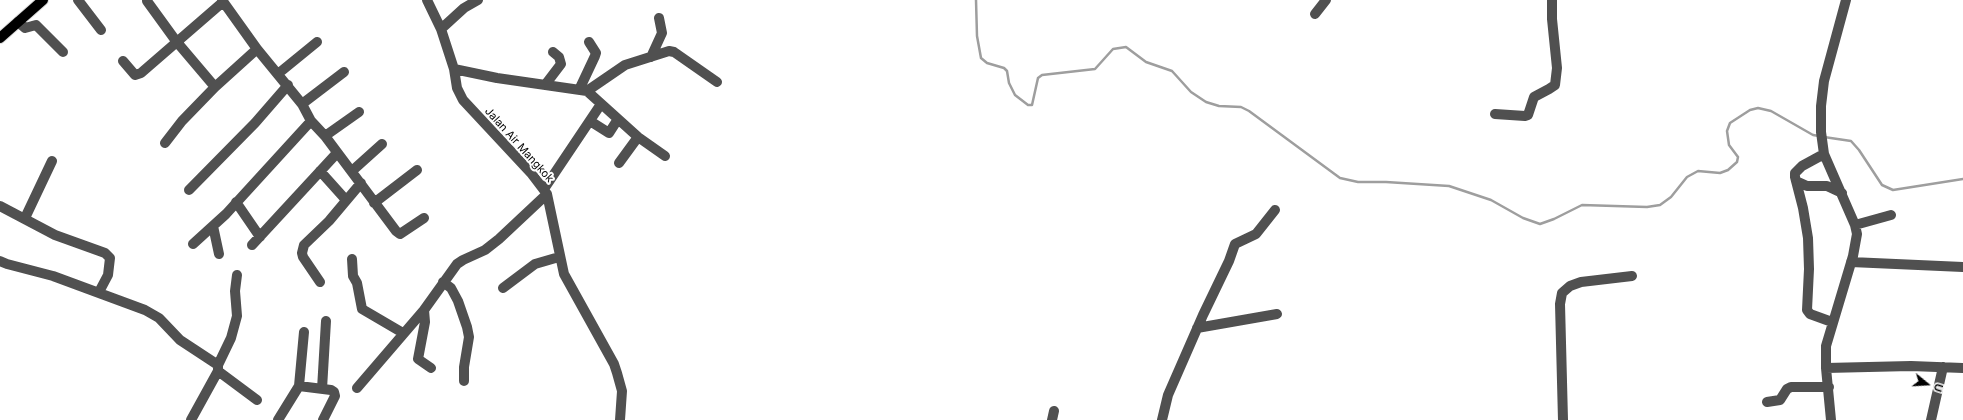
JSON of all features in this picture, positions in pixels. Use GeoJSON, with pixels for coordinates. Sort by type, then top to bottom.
{"type":"FeatureCollection","features":[{"type":"Feature","properties":{"kind":"main road"},"geometry":{"type":"LineString","coordinates":[[0,38],[37,2]]}},
{"type":"Feature","properties":{"kind":"street"},"geometry":{"type":"LineString","coordinates":[[78,0],[101,30]]}},
{"type":"Feature","properties":{"kind":"street","name":"Jalan Air Mangkok"},"geometry":{"type":"LineString","coordinates":[[427,0],[440,29],[454,69],[457,88],[463,100],[531,173],[545,192],[564,274],[614,364],[622,391],[620,420]]}},
{"type":"Feature","properties":{"kind":"street"},"geometry":{"type":"LineString","coordinates":[[440,29],[464,8],[478,0]]}},
{"type":"Feature","properties":{"kind":"street"},"geometry":{"type":"LineString","coordinates":[[1315,14],[1326,0]]}},
{"type":"Feature","properties":{"kind":"street"},"geometry":{"type":"LineString","coordinates":[[1495,114],[1528,115],[1534,97],[1549,90],[1555,85],[1557,68],[1552,18],[1552,0]]}},
{"type":"Feature","properties":{"kind":"street"},"geometry":{"type":"LineString","coordinates":[[1832,420],[1826,368],[1826,346],[1851,262],[1857,234],[1855,225],[1823,150],[1821,132],[1824,82],[1846,0]]}},
{"type":"Feature","properties":{"kind":"street"},"geometry":{"type":"LineString","coordinates":[[147,1],[176,41],[215,87]]}},
{"type":"Feature","properties":{"kind":"street"},"geometry":{"type":"LineString","coordinates":[[124,61],[134,74],[141,73],[222,1],[257,49],[279,73],[302,104],[311,121],[325,136],[352,171],[396,232],[400,234],[424,218]]}},
{"type":"Feature","properties":{"kind":"street"},"geometry":{"type":"LineString","coordinates":[[651,57],[662,33],[659,18]]}},
{"type":"Feature","properties":{"kind":"street"},"geometry":{"type":"LineString","coordinates":[[18,22],[25,28],[36,25],[63,52]]}},
{"type":"Feature","properties":{"kind":"street"},"geometry":{"type":"LineString","coordinates":[[279,73],[317,42]]}},
{"type":"Feature","properties":{"kind":"street"},"geometry":{"type":"LineString","coordinates":[[583,91],[596,53],[589,42]]}},
{"type":"Feature","properties":{"kind":"street"},"geometry":{"type":"LineString","coordinates":[[165,143],[182,121],[215,87],[257,49]]}},
{"type":"Feature","properties":{"kind":"street"},"geometry":{"type":"LineString","coordinates":[[545,85],[562,64],[559,57],[553,52]]}},
{"type":"Feature","properties":{"kind":"street"},"geometry":{"type":"LineString","coordinates":[[583,91],[625,65],[664,52],[674,52],[717,82]]}},
{"type":"Feature","properties":{"kind":"street"},"geometry":{"type":"LineString","coordinates":[[454,69],[496,78],[583,91],[601,104],[638,137],[665,156]]}},
{"type":"Feature","properties":{"kind":"street"},"geometry":{"type":"LineString","coordinates":[[302,104],[344,72]]}},
{"type":"Feature","properties":{"kind":"street"},"geometry":{"type":"LineString","coordinates":[[189,190],[255,123],[288,85]]}},
{"type":"Feature","properties":{"kind":"street"},"geometry":{"type":"LineString","coordinates":[[357,388],[424,310],[457,264],[485,250],[499,239],[545,192],[601,104]]}},
{"type":"Feature","properties":{"kind":"street"},"geometry":{"type":"LineString","coordinates":[[325,136],[359,112]]}},
{"type":"Feature","properties":{"kind":"street"},"geometry":{"type":"LineString","coordinates":[[590,121],[609,133],[618,119]]}},
{"type":"Feature","properties":{"kind":"street"},"geometry":{"type":"LineString","coordinates":[[193,244],[236,202],[311,121]]}},
{"type":"Feature","properties":{"kind":"street"},"geometry":{"type":"LineString","coordinates":[[619,163],[638,137]]}},
{"type":"Feature","properties":{"kind":"street"},"geometry":{"type":"LineString","coordinates":[[352,171],[382,144]]}},
{"type":"Feature","properties":{"kind":"street"},"geometry":{"type":"LineString","coordinates":[[1823,150],[1795,173],[1808,238],[1807,310],[1810,314],[1832,322]]}},
{"type":"Feature","properties":{"kind":"street"},"geometry":{"type":"LineString","coordinates":[[252,245],[337,153]]}},
{"type":"Feature","properties":{"kind":"street"},"geometry":{"type":"LineString","coordinates":[[24,218],[52,161]]}},
{"type":"Feature","properties":{"kind":"street"},"geometry":{"type":"LineString","coordinates":[[374,203],[418,170]]}},
{"type":"Feature","properties":{"kind":"street"},"geometry":{"type":"LineString","coordinates":[[320,171],[346,200]]}},
{"type":"Feature","properties":{"kind":"street"},"geometry":{"type":"LineString","coordinates":[[1796,181],[1807,186],[1827,186],[1842,193]]}},
{"type":"Feature","properties":{"kind":"street"},"geometry":{"type":"LineString","coordinates":[[320,282],[303,257],[302,253],[304,245],[329,221],[361,183]]}},
{"type":"Feature","properties":{"kind":"street"},"geometry":{"type":"LineString","coordinates":[[236,202],[260,237]]}},
{"type":"Feature","properties":{"kind":"street"},"geometry":{"type":"LineString","coordinates":[[0,206],[55,234],[105,253],[110,258],[108,275],[99,292]]}},
{"type":"Feature","properties":{"kind":"street"},"geometry":{"type":"LineString","coordinates":[[1162,420],[1168,395],[1196,328],[1229,261],[1235,244],[1256,234],[1275,210]]}},
{"type":"Feature","properties":{"kind":"street"},"geometry":{"type":"LineString","coordinates":[[1855,225],[1891,215]]}},
{"type":"Feature","properties":{"kind":"street"},"geometry":{"type":"LineString","coordinates":[[212,226],[219,254]]}},
{"type":"Feature","properties":{"kind":"street"},"geometry":{"type":"LineString","coordinates":[[503,288],[535,264],[559,257]]}},
{"type":"Feature","properties":{"kind":"street"},"geometry":{"type":"LineString","coordinates":[[352,259],[353,276],[357,283],[362,308],[403,333]]}},
{"type":"Feature","properties":{"kind":"street"},"geometry":{"type":"LineString","coordinates":[[0,261],[6,264],[53,276],[145,310],[159,318],[180,340],[218,368],[257,400]]}},
{"type":"Feature","properties":{"kind":"street"},"geometry":{"type":"LineString","coordinates":[[1851,262],[1963,267]]}},
{"type":"Feature","properties":{"kind":"street"},"geometry":{"type":"LineString","coordinates":[[191,420],[218,368],[237,316],[235,292],[237,275]]}},
{"type":"Feature","properties":{"kind":"street"},"geometry":{"type":"LineString","coordinates":[[1563,420],[1560,304],[1562,293],[1570,286],[1581,282],[1632,276]]}},
{"type":"Feature","properties":{"kind":"street"},"geometry":{"type":"LineString","coordinates":[[443,282],[451,288],[465,317],[469,337],[464,367],[464,381]]}},
{"type":"Feature","properties":{"kind":"street"},"geometry":{"type":"LineString","coordinates":[[424,310],[425,322],[418,359],[431,368]]}},
{"type":"Feature","properties":{"kind":"street"},"geometry":{"type":"LineString","coordinates":[[1196,328],[1277,314]]}},
{"type":"Feature","properties":{"kind":"street"},"geometry":{"type":"LineString","coordinates":[[322,389],[326,321]]}},
{"type":"Feature","properties":{"kind":"street"},"geometry":{"type":"LineString","coordinates":[[278,420],[299,386],[304,332]]}},
{"type":"Feature","properties":{"kind":"street"},"geometry":{"type":"LineString","coordinates":[[1930,420],[1943,367]]}},
{"type":"Feature","properties":{"kind":"street"},"geometry":{"type":"LineString","coordinates":[[1826,368],[1963,368]]}},
{"type":"Feature","properties":{"kind":"street"},"geometry":{"type":"LineString","coordinates":[[299,386],[331,390],[334,392],[335,396],[323,420]]}},
{"type":"Feature","properties":{"kind":"street"},"geometry":{"type":"LineString","coordinates":[[1767,402],[1780,400],[1787,390],[1791,388],[1829,387]]}},
{"type":"Feature","properties":{"kind":"waterway"},"geometry":{"type":"LineString","coordinates":[[976,0],[977,36],[981,58],[987,63],[1004,68],[1007,71],[1009,83],[1015,95],[1028,105],[1032,105],[1038,78],[1042,75],[1095,69],[1113,49],[1126,47],[1146,62],[1172,71],[1191,92],[1206,102],[1219,106],[1241,107],[1249,111],[1340,178],[1358,182],[1386,182],[1449,186],[1491,200],[1523,218],[1540,224],[1554,219],[1582,205],[1647,207],[1660,205],[1671,197],[1687,177],[1698,171],[1720,173],[1728,170],[1737,162],[1738,157],[1729,145],[1727,131],[1730,123],[1750,110],[1758,108],[1771,111],[1813,135],[1819,136]]}},
{"type":"Feature","properties":{"kind":"waterway"},"geometry":{"type":"LineString","coordinates":[[1824,137],[1851,141],[1859,150],[1882,185],[1893,190],[1963,179]]}}]}
